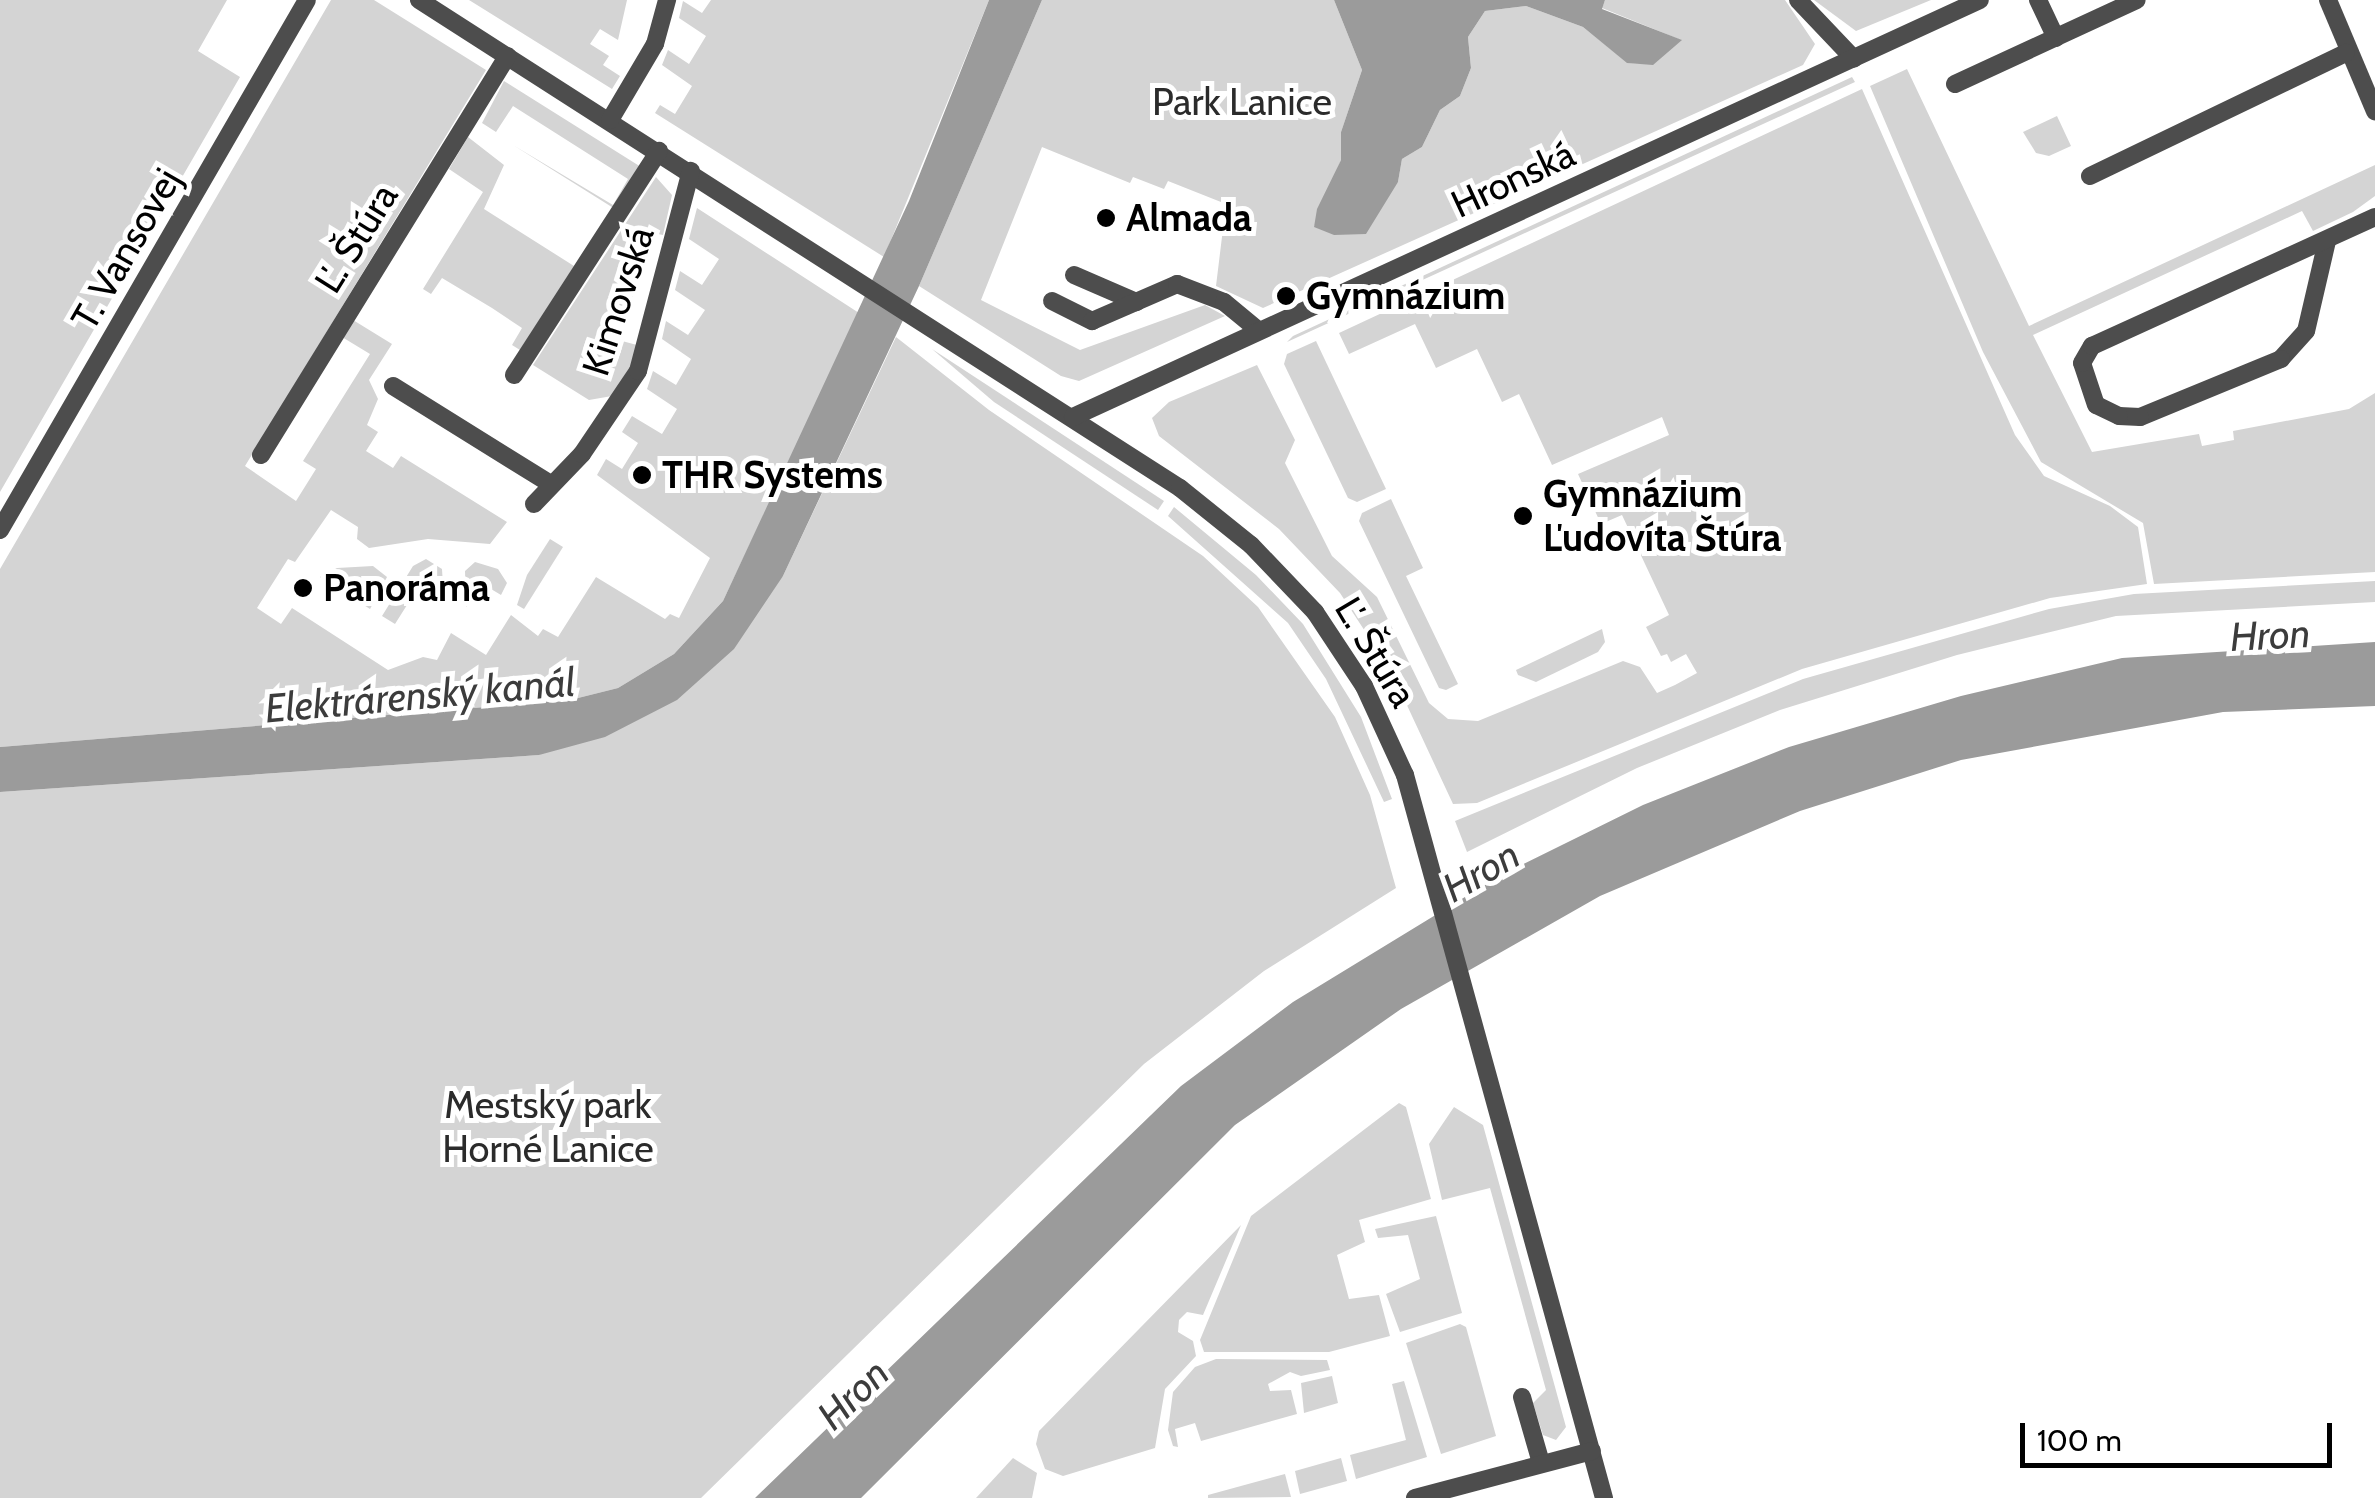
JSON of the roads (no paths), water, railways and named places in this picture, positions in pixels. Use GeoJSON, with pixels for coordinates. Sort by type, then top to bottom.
{"type":"FeatureCollection","features":[{"type":"Feature","properties":{"kind":"street","name":"T. Vansovej"},"geometry":{"type":"LineString","coordinates":[[0,530],[308,0]]}},
{"type":"Feature","properties":{"kind":"street","name":"Ľ. Štúra"},"geometry":{"type":"LineString","coordinates":[[419,0],[1073,417],[1232,529],[1315,612],[1376,709],[1426,844],[1604,1498]]}},
{"type":"Feature","properties":{"kind":"street"},"geometry":{"type":"LineString","coordinates":[[610,120],[655,44],[667,0]]}},
{"type":"Feature","properties":{"kind":"street"},"geometry":{"type":"LineString","coordinates":[[1798,0],[1854,58]]}},
{"type":"Feature","properties":{"kind":"street","name":"Hronská"},"geometry":{"type":"LineString","coordinates":[[1073,417],[1980,0]]}},
{"type":"Feature","properties":{"kind":"street"},"geometry":{"type":"LineString","coordinates":[[2038,0],[2056,38]]}},
{"type":"Feature","properties":{"kind":"street"},"geometry":{"type":"LineString","coordinates":[[1955,84],[2138,0]]}},
{"type":"Feature","properties":{"kind":"street"},"geometry":{"type":"LineString","coordinates":[[2328,0],[2346,53],[2375,111]]}},
{"type":"Feature","properties":{"kind":"street"},"geometry":{"type":"LineString","coordinates":[[2090,176],[2346,53]]}},
{"type":"Feature","properties":{"kind":"street","name":"Ľ. Štúra"},"geometry":{"type":"LineString","coordinates":[[261,455],[508,56]]}},
{"type":"Feature","properties":{"kind":"street"},"geometry":{"type":"LineString","coordinates":[[514,374],[659,152]]}},
{"type":"Feature","properties":{"kind":"street","name":"Kimovská"},"geometry":{"type":"LineString","coordinates":[[534,504],[548,483],[582,454],[638,371],[691,171]]}},
{"type":"Feature","properties":{"kind":"street"},"geometry":{"type":"LineString","coordinates":[[2326,241],[2306,331],[2281,359],[2140,417],[2119,416],[2096,405],[2082,363],[2092,346],[2375,217]]}},
{"type":"Feature","properties":{"kind":"street"},"geometry":{"type":"LineString","coordinates":[[1074,275],[1136,302]]}},
{"type":"Feature","properties":{"kind":"street"},"geometry":{"type":"LineString","coordinates":[[1052,302],[1092,321],[1177,284],[1224,302],[1259,331]]}},
{"type":"Feature","properties":{"kind":"street"},"geometry":{"type":"LineString","coordinates":[[393,386],[548,483]]}},
{"type":"Feature","properties":{"kind":"street"},"geometry":{"type":"LineString","coordinates":[[1522,1397],[1541,1463]]}},
{"type":"Feature","properties":{"kind":"street"},"geometry":{"type":"LineString","coordinates":[[1416,1498],[1592,1451]]}},
{"type":"Feature","properties":{"kind":"place","name":"Almada"},"geometry":{"type":"Point","coordinates":[1106,218]}},
{"type":"Feature","properties":{"kind":"place","name":"Gymnázium"},"geometry":{"type":"Point","coordinates":[1286,296]}},
{"type":"Feature","properties":{"kind":"place","name":"THR Systems"},"geometry":{"type":"Point","coordinates":[642,475]}},
{"type":"Feature","properties":{"kind":"place","name":"Gymnázium Ľudovíta Štúra"},"geometry":{"type":"Point","coordinates":[1523,516]}},
{"type":"Feature","properties":{"kind":"place","name":"Panoráma"},"geometry":{"type":"Point","coordinates":[303,588]}},
{"type":"Feature","properties":{"kind":"park label","name":"Park Lanice"},"geometry":{"type":"Point","coordinates":[1242,102]}},
{"type":"Feature","properties":{"kind":"park label","name":"Mestský park Horné Lanice"},"geometry":{"type":"Point","coordinates":[548,1127]}},
{"type":"Feature","properties":{"kind":"water label","name":"Hron"},"geometry":{"type":"Point","coordinates":[2270,635]}},
{"type":"Feature","properties":{"kind":"water label","name":"Elektrárenský kanál"},"geometry":{"type":"Point","coordinates":[420,695]}},
{"type":"Feature","properties":{"kind":"water label","name":"Hron"},"geometry":{"type":"Point","coordinates":[1481,871]}},
{"type":"Feature","properties":{"kind":"water label","name":"Hron"},"geometry":{"type":"Point","coordinates":[853,1394]}}]}
